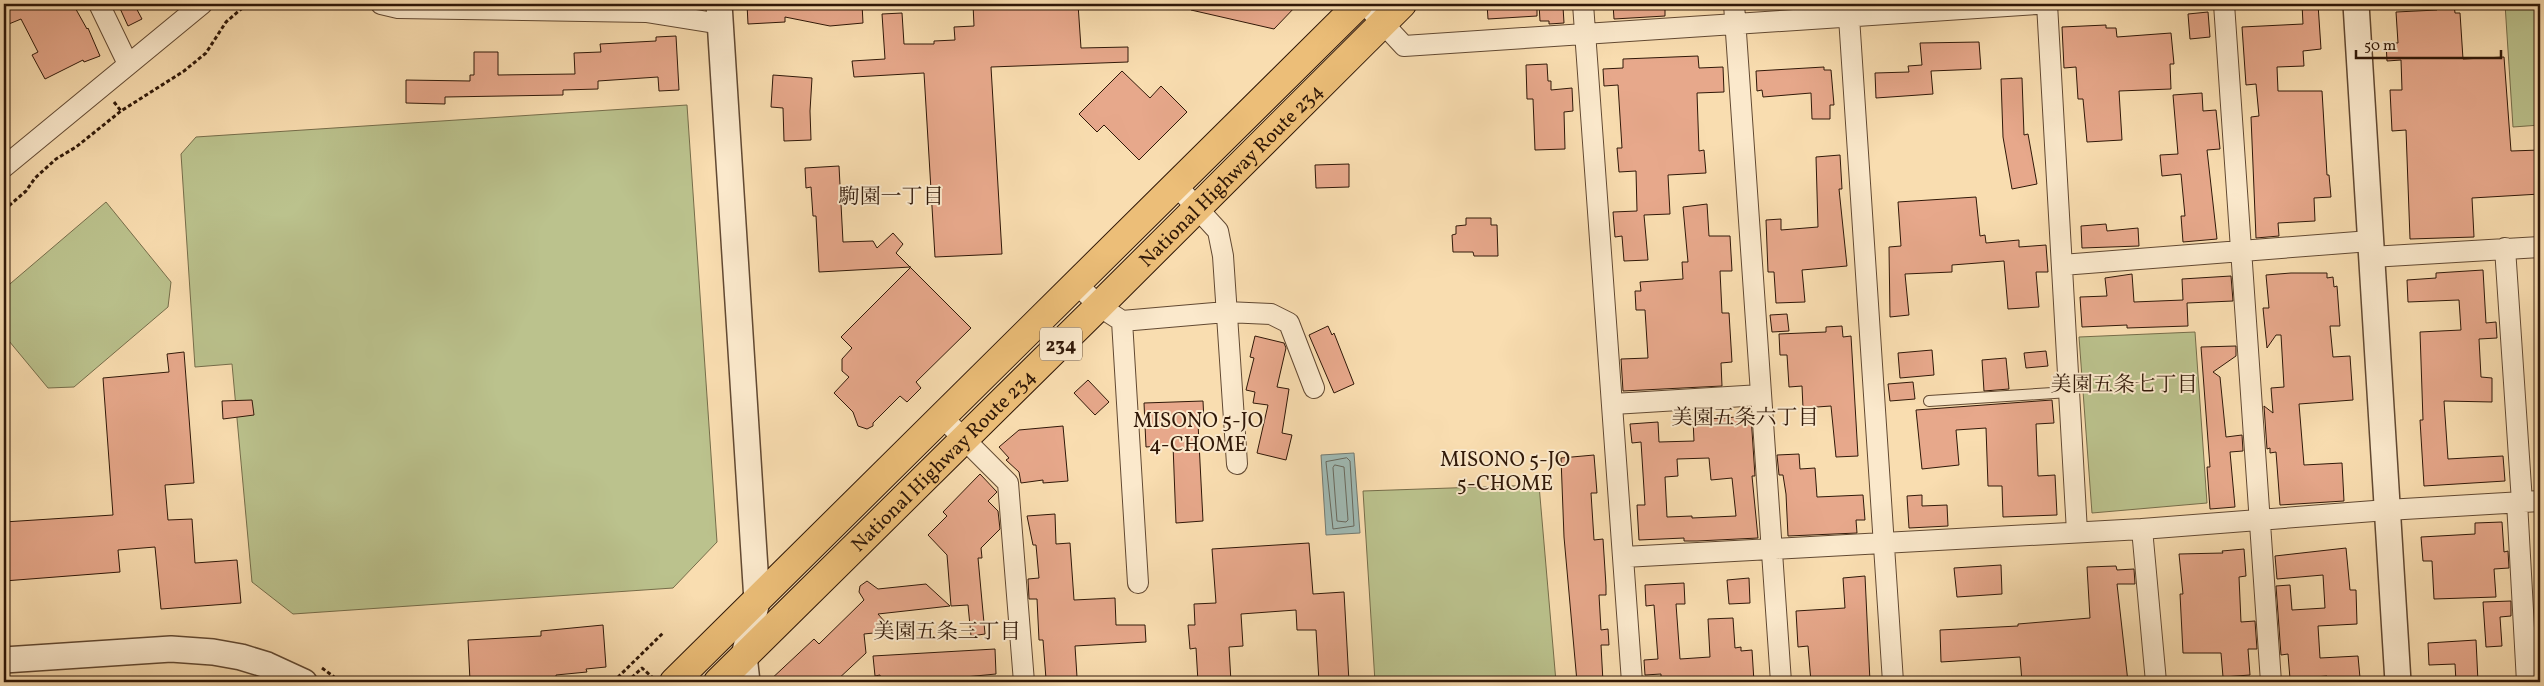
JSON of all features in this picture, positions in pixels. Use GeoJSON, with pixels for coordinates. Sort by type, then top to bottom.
{"type":"FeatureCollection","features":[{"type":"Feature","properties":{"kind":"highway","name":"National Highway Route 234"},"geometry":{"type":"LineString","coordinates":[[674,682],[1359,4]]}},
{"type":"Feature","properties":{"kind":"highway","name":"National Highway Route 234"},"geometry":{"type":"LineString","coordinates":[[718,682],[746,669],[964,438],[1198,208],[1374,13],[1402,4]]}},
{"type":"Feature","properties":{"kind":"street"},"geometry":{"type":"LineString","coordinates":[[99,4],[128,64]]}},
{"type":"Feature","properties":{"kind":"street"},"geometry":{"type":"LineString","coordinates":[[4,167],[202,4]]}},
{"type":"Feature","properties":{"kind":"street"},"geometry":{"type":"LineString","coordinates":[[381,4],[398,8],[576,7],[646,12],[720,14],[757,600],[746,669]]}},
{"type":"Feature","properties":{"kind":"street"},"geometry":{"type":"LineString","coordinates":[[1583,4],[1632,682]]}},
{"type":"Feature","properties":{"kind":"street"},"geometry":{"type":"LineString","coordinates":[[1734,4],[1781,682]]}},
{"type":"Feature","properties":{"kind":"street"},"geometry":{"type":"LineString","coordinates":[[1374,13],[1404,46],[1849,16],[1882,9],[2036,4]]}},
{"type":"Feature","properties":{"kind":"street"},"geometry":{"type":"LineString","coordinates":[[2047,4],[2076,532]]}},
{"type":"Feature","properties":{"kind":"street"},"geometry":{"type":"LineString","coordinates":[[2224,4],[2240,252],[2262,519],[2271,682]]}},
{"type":"Feature","properties":{"kind":"street"},"geometry":{"type":"LineString","coordinates":[[2356,4],[2398,682]]}},
{"type":"Feature","properties":{"kind":"street"},"geometry":{"type":"LineString","coordinates":[[1849,16],[1893,682]]}},
{"type":"Feature","properties":{"kind":"street"},"geometry":{"type":"LineString","coordinates":[[1176,185],[1218,231],[1222,256],[1237,464]]}},
{"type":"Feature","properties":{"kind":"street"},"geometry":{"type":"LineString","coordinates":[[2062,265],[2240,252],[2540,247]]}},
{"type":"Feature","properties":{"kind":"street"},"geometry":{"type":"LineString","coordinates":[[2506,248],[2526,502],[2527,682]]}},
{"type":"Feature","properties":{"kind":"street"},"geometry":{"type":"LineString","coordinates":[[1077,284],[1099,306],[1122,321],[1226,312],[1271,314],[1289,323],[1314,388]]}},
{"type":"Feature","properties":{"kind":"street"},"geometry":{"type":"LineString","coordinates":[[1122,321],[1138,583]]}},
{"type":"Feature","properties":{"kind":"street"},"geometry":{"type":"LineString","coordinates":[[1612,404],[1761,395]]}},
{"type":"Feature","properties":{"kind":"street"},"geometry":{"type":"LineString","coordinates":[[942,417],[1008,483],[1024,682]]}},
{"type":"Feature","properties":{"kind":"street"},"geometry":{"type":"LineString","coordinates":[[1624,557],[2142,529],[2387,510],[2526,502]]}},
{"type":"Feature","properties":{"kind":"street"},"geometry":{"type":"LineString","coordinates":[[2142,529],[2156,682]]}},
{"type":"Feature","properties":{"kind":"street"},"geometry":{"type":"LineString","coordinates":[[4,660],[171,649],[188,650],[241,657],[267,665],[304,682]]}},
{"type":"Feature","properties":{"kind":"lane"},"geometry":{"type":"LineString","coordinates":[[1929,401],[2069,392]]}},
{"type":"Feature","properties":{"kind":"path"},"geometry":{"type":"LineString","coordinates":[[4,210],[26,191],[35,178],[56,159],[76,148],[122,111],[184,71],[206,53],[226,22],[247,4]]}},
{"type":"Feature","properties":{"kind":"path"},"geometry":{"type":"LineString","coordinates":[[613,682],[663,632]]}},
{"type":"Feature","properties":{"kind":"path"},"geometry":{"type":"LineString","coordinates":[[627,682],[642,668],[656,682]]}},
{"type":"Feature","properties":{"kind":"green space"},"geometry":{"type":"Polygon","coordinates":[[[2505,4],[2540,4],[2540,125],[2513,127],[2505,4]]]}},
{"type":"Feature","properties":{"kind":"green space"},"geometry":{"type":"Polygon","coordinates":[[[687,105],[717,542],[673,588],[293,614],[252,582],[232,364],[195,367],[181,154],[196,137],[687,105]]]}},
{"type":"Feature","properties":{"kind":"green space"},"geometry":{"type":"Polygon","coordinates":[[[106,202],[171,282],[168,307],[74,387],[48,388],[4,335],[4,289],[106,202]]]}},
{"type":"Feature","properties":{"kind":"green space"},"geometry":{"type":"Polygon","coordinates":[[[2195,332],[2207,503],[2092,513],[2079,337],[2195,332]]]}},
{"type":"Feature","properties":{"kind":"green space"},"geometry":{"type":"Polygon","coordinates":[[[1539,485],[1556,682],[1375,682],[1363,491],[1539,485]]]}},
{"type":"Feature","properties":{"kind":"water"},"geometry":{"type":"Polygon","coordinates":[[[1354,453],[1360,533],[1326,535],[1321,455],[1354,453]]]}},
{"type":"Feature","properties":{"kind":"building"},"geometry":{"type":"Polygon","coordinates":[[[4,4],[73,4],[88,28],[100,56],[84,62],[83,60],[45,79],[32,55],[38,52],[21,19],[4,26],[4,4]]]}},
{"type":"Feature","properties":{"kind":"building"},"geometry":{"type":"Polygon","coordinates":[[[118,4],[134,4],[142,19],[128,26],[118,4]]]}},
{"type":"Feature","properties":{"kind":"building"},"geometry":{"type":"Polygon","coordinates":[[[747,4],[862,4],[863,23],[830,26],[785,17],[785,22],[748,24],[747,4]]]}},
{"type":"Feature","properties":{"kind":"building"},"geometry":{"type":"Polygon","coordinates":[[[973,4],[1078,4],[1081,48],[1128,47],[1128,62],[991,67],[1002,254],[935,257],[924,73],[854,77],[852,61],[885,59],[882,14],[902,13],[904,44],[934,44],[934,41],[955,40],[954,27],[974,26],[973,4]]]}},
{"type":"Feature","properties":{"kind":"building"},"geometry":{"type":"Polygon","coordinates":[[[1192,4],[1298,4],[1274,29],[1191,10],[1192,4]]]}},
{"type":"Feature","properties":{"kind":"building"},"geometry":{"type":"Polygon","coordinates":[[[1487,4],[1537,4],[1537,16],[1488,19],[1487,4]]]}},
{"type":"Feature","properties":{"kind":"building"},"geometry":{"type":"Polygon","coordinates":[[[1539,4],[1558,4],[1559,8],[1563,7],[1564,23],[1549,24],[1549,21],[1540,21],[1539,4]]]}},
{"type":"Feature","properties":{"kind":"building"},"geometry":{"type":"Polygon","coordinates":[[[1613,4],[1665,4],[1665,16],[1614,19],[1613,4]]]}},
{"type":"Feature","properties":{"kind":"building"},"geometry":{"type":"Polygon","coordinates":[[[2302,4],[2318,4],[2321,49],[2303,51],[2304,66],[2277,67],[2278,91],[2322,91],[2327,175],[2329,175],[2331,197],[2314,198],[2315,221],[2278,223],[2279,236],[2256,238],[2251,117],[2259,116],[2256,84],[2246,85],[2242,27],[2303,24],[2302,4]]]}},
{"type":"Feature","properties":{"kind":"building"},"geometry":{"type":"Polygon","coordinates":[[[2437,4],[2454,4],[2455,13],[2460,13],[2463,59],[2504,57],[2511,151],[2540,150],[2540,194],[2472,198],[2474,237],[2410,239],[2406,130],[2392,131],[2390,90],[2402,90],[2401,60],[2387,61],[2386,43],[2398,43],[2396,12],[2437,10],[2437,4]]]}},
{"type":"Feature","properties":{"kind":"building"},"geometry":{"type":"Polygon","coordinates":[[[2208,12],[2210,37],[2190,39],[2188,14],[2208,12]]]}},
{"type":"Feature","properties":{"kind":"building"},"geometry":{"type":"Polygon","coordinates":[[[2106,25],[2106,28],[2116,28],[2117,37],[2171,33],[2174,64],[2170,64],[2171,89],[2119,91],[2122,140],[2087,142],[2083,99],[2078,99],[2076,67],[2064,68],[2062,27],[2106,25]]]}},
{"type":"Feature","properties":{"kind":"building"},"geometry":{"type":"Polygon","coordinates":[[[676,36],[679,90],[659,91],[658,77],[598,81],[598,89],[563,90],[563,95],[445,97],[445,104],[406,103],[406,80],[470,81],[470,75],[474,75],[474,52],[498,52],[498,75],[575,74],[574,53],[601,52],[600,44],[656,41],[656,37],[676,36]]]}},
{"type":"Feature","properties":{"kind":"building"},"geometry":{"type":"Polygon","coordinates":[[[1979,42],[1981,69],[1931,71],[1933,94],[1876,98],[1875,73],[1909,72],[1908,66],[1922,65],[1920,43],[1979,42]]]}},
{"type":"Feature","properties":{"kind":"building"},"geometry":{"type":"Polygon","coordinates":[[[1698,56],[1699,68],[1723,67],[1724,92],[1697,93],[1699,151],[1704,150],[1706,173],[1668,175],[1670,214],[1644,215],[1648,260],[1624,261],[1622,236],[1615,237],[1613,212],[1637,211],[1636,171],[1619,172],[1617,148],[1622,148],[1618,85],[1604,86],[1603,69],[1623,68],[1623,59],[1698,56]]]}},
{"type":"Feature","properties":{"kind":"building"},"geometry":{"type":"Polygon","coordinates":[[[1547,64],[1548,81],[1551,81],[1551,90],[1572,88],[1573,111],[1564,112],[1565,149],[1535,150],[1533,99],[1527,99],[1526,65],[1547,64]]]}},
{"type":"Feature","properties":{"kind":"building"},"geometry":{"type":"Polygon","coordinates":[[[1824,67],[1824,70],[1831,70],[1834,105],[1830,105],[1830,119],[1812,119],[1811,93],[1763,97],[1762,90],[1757,91],[1756,71],[1824,67]]]}},
{"type":"Feature","properties":{"kind":"building"},"geometry":{"type":"Polygon","coordinates":[[[1122,71],[1150,98],[1161,86],[1187,112],[1139,160],[1104,125],[1097,132],[1079,114],[1122,71]]]}},
{"type":"Feature","properties":{"kind":"building"},"geometry":{"type":"Polygon","coordinates":[[[773,75],[812,78],[811,140],[784,141],[783,108],[771,107],[773,75]]]}},
{"type":"Feature","properties":{"kind":"building"},"geometry":{"type":"Polygon","coordinates":[[[2022,78],[2024,135],[2028,134],[2037,184],[2012,189],[2003,137],[2001,79],[2022,78]]]}},
{"type":"Feature","properties":{"kind":"building"},"geometry":{"type":"Polygon","coordinates":[[[2202,93],[2203,111],[2216,110],[2220,149],[2207,150],[2217,239],[2183,242],[2181,216],[2185,216],[2181,174],[2162,176],[2160,155],[2178,154],[2173,95],[2202,93]]]}},
{"type":"Feature","properties":{"kind":"building"},"geometry":{"type":"Polygon","coordinates":[[[1840,155],[1842,189],[1839,189],[1847,266],[1802,270],[1805,302],[1776,303],[1774,272],[1768,272],[1766,220],[1781,219],[1781,230],[1818,227],[1816,157],[1840,155]]]}},
{"type":"Feature","properties":{"kind":"building"},"geometry":{"type":"Polygon","coordinates":[[[1349,164],[1349,187],[1316,188],[1315,165],[1349,164]]]}},
{"type":"Feature","properties":{"kind":"building"},"geometry":{"type":"Polygon","coordinates":[[[839,166],[843,242],[873,241],[877,248],[893,233],[903,244],[896,253],[910,267],[819,272],[816,216],[813,216],[811,187],[806,188],[805,168],[839,166]]]}},
{"type":"Feature","properties":{"kind":"building"},"geometry":{"type":"Polygon","coordinates":[[[1976,197],[1980,236],[1985,235],[1986,243],[2019,240],[2019,247],[2046,245],[2048,272],[2036,272],[2039,307],[2008,309],[2004,261],[1952,265],[1952,272],[1905,274],[1909,315],[1890,317],[1889,247],[1901,246],[1898,202],[1976,197]]]}},
{"type":"Feature","properties":{"kind":"building"},"geometry":{"type":"Polygon","coordinates":[[[1707,204],[1709,236],[1730,236],[1732,271],[1720,271],[1722,313],[1729,313],[1732,362],[1721,363],[1722,386],[1623,391],[1621,359],[1648,358],[1645,310],[1636,310],[1635,291],[1641,291],[1640,282],[1683,279],[1682,262],[1688,262],[1683,207],[1707,204]]]}},
{"type":"Feature","properties":{"kind":"building"},"geometry":{"type":"Polygon","coordinates":[[[1466,218],[1491,218],[1491,225],[1497,225],[1498,256],[1474,256],[1473,252],[1453,252],[1452,235],[1456,234],[1456,226],[1466,225],[1466,218]]]}},
{"type":"Feature","properties":{"kind":"building"},"geometry":{"type":"Polygon","coordinates":[[[2106,224],[2107,231],[2138,228],[2139,246],[2082,248],[2081,226],[2106,224]]]}},
{"type":"Feature","properties":{"kind":"building"},"geometry":{"type":"Polygon","coordinates":[[[910,268],[971,328],[916,382],[921,388],[907,402],[900,396],[873,423],[873,426],[867,429],[858,426],[853,412],[834,393],[849,377],[842,371],[842,359],[852,348],[841,337],[910,268]]]}},
{"type":"Feature","properties":{"kind":"building"},"geometry":{"type":"Polygon","coordinates":[[[2483,270],[2486,323],[2496,322],[2497,338],[2479,339],[2481,377],[2492,378],[2492,402],[2444,401],[2448,459],[2503,456],[2505,481],[2424,486],[2420,420],[2423,420],[2420,332],[2461,330],[2459,300],[2408,302],[2407,280],[2436,278],[2436,273],[2483,270]]]}},
{"type":"Feature","properties":{"kind":"building"},"geometry":{"type":"Polygon","coordinates":[[[2327,273],[2327,278],[2333,277],[2334,287],[2337,286],[2340,326],[2330,326],[2333,357],[2350,356],[2353,400],[2299,404],[2304,465],[2342,463],[2344,501],[2280,505],[2276,452],[2270,453],[2270,448],[2267,449],[2264,406],[2273,413],[2271,388],[2284,387],[2281,335],[2276,335],[2267,348],[2263,308],[2269,308],[2266,275],[2327,273]]]}},
{"type":"Feature","properties":{"kind":"building"},"geometry":{"type":"Polygon","coordinates":[[[2132,274],[2134,302],[2183,300],[2182,279],[2231,276],[2233,301],[2187,303],[2188,326],[2127,328],[2127,325],[2082,327],[2080,297],[2107,296],[2105,278],[2132,274]]]}},
{"type":"Feature","properties":{"kind":"building"},"geometry":{"type":"Polygon","coordinates":[[[1787,314],[1789,331],[1772,332],[1770,315],[1787,314]]]}},
{"type":"Feature","properties":{"kind":"building"},"geometry":{"type":"Polygon","coordinates":[[[1328,326],[1332,335],[1334,333],[1354,384],[1334,393],[1309,335],[1328,326]]]}},
{"type":"Feature","properties":{"kind":"building"},"geometry":{"type":"Polygon","coordinates":[[[1842,326],[1843,337],[1851,336],[1858,456],[1836,457],[1831,406],[1803,408],[1802,386],[1789,387],[1787,355],[1780,355],[1779,334],[1826,332],[1826,327],[1842,326]]]}},
{"type":"Feature","properties":{"kind":"building"},"geometry":{"type":"Polygon","coordinates":[[[1255,336],[1284,343],[1286,348],[1277,387],[1289,389],[1282,433],[1292,435],[1286,460],[1257,453],[1268,405],[1253,403],[1255,392],[1246,390],[1254,358],[1250,357],[1255,336]]]}},
{"type":"Feature","properties":{"kind":"building"},"geometry":{"type":"Polygon","coordinates":[[[2236,346],[2236,356],[2213,372],[2220,377],[2226,437],[2242,435],[2243,451],[2230,452],[2235,507],[2210,509],[2207,467],[2210,467],[2201,347],[2236,346]]]}},
{"type":"Feature","properties":{"kind":"building"},"geometry":{"type":"Polygon","coordinates":[[[1932,350],[1934,375],[1900,378],[1898,353],[1932,350]]]}},
{"type":"Feature","properties":{"kind":"building"},"geometry":{"type":"Polygon","coordinates":[[[2046,351],[2048,366],[2026,368],[2024,353],[2046,351]]]}},
{"type":"Feature","properties":{"kind":"building"},"geometry":{"type":"Polygon","coordinates":[[[184,352],[194,483],[165,485],[168,520],[192,519],[195,563],[237,560],[241,603],[161,609],[155,547],[118,550],[120,572],[4,581],[4,522],[113,515],[103,378],[169,372],[167,354],[184,352]]]}},
{"type":"Feature","properties":{"kind":"building"},"geometry":{"type":"Polygon","coordinates":[[[2006,358],[2009,389],[1984,391],[1982,360],[2006,358]]]}},
{"type":"Feature","properties":{"kind":"building"},"geometry":{"type":"Polygon","coordinates":[[[1088,380],[1109,402],[1095,415],[1074,393],[1088,380]]]}},
{"type":"Feature","properties":{"kind":"building"},"geometry":{"type":"Polygon","coordinates":[[[1913,382],[1915,399],[1890,401],[1888,384],[1913,382]]]}},
{"type":"Feature","properties":{"kind":"building"},"geometry":{"type":"Polygon","coordinates":[[[252,400],[254,415],[223,419],[222,401],[252,400]]]}},
{"type":"Feature","properties":{"kind":"building"},"geometry":{"type":"Polygon","coordinates":[[[2052,400],[2054,423],[2036,424],[2038,476],[2055,475],[2057,515],[2003,517],[2002,486],[1988,486],[1986,428],[1956,430],[1959,465],[1922,469],[1916,410],[2052,400]]]}},
{"type":"Feature","properties":{"kind":"building"},"geometry":{"type":"Polygon","coordinates":[[[1203,401],[1204,422],[1198,423],[1203,521],[1176,523],[1173,445],[1146,447],[1144,403],[1203,401]]]}},
{"type":"Feature","properties":{"kind":"building"},"geometry":{"type":"Polygon","coordinates":[[[1751,416],[1755,476],[1752,476],[1758,538],[1697,541],[1684,541],[1684,538],[1639,540],[1637,505],[1645,505],[1641,442],[1632,443],[1630,424],[1658,422],[1659,442],[1694,441],[1693,420],[1751,416]],[[1709,458],[1677,459],[1678,476],[1665,477],[1667,517],[1736,516],[1732,478],[1711,480],[1709,458]]]}},
{"type":"Feature","properties":{"kind":"building"},"geometry":{"type":"Polygon","coordinates":[[[1063,426],[1068,481],[1043,483],[1043,480],[1021,483],[1019,472],[1006,460],[1009,458],[999,447],[1019,430],[1063,426]]]}},
{"type":"Feature","properties":{"kind":"building"},"geometry":{"type":"Polygon","coordinates":[[[1799,454],[1800,469],[1815,468],[1817,497],[1863,495],[1865,520],[1856,520],[1857,533],[1788,536],[1786,494],[1783,475],[1779,475],[1777,455],[1799,454]]]}},
{"type":"Feature","properties":{"kind":"building"},"geometry":{"type":"Polygon","coordinates":[[[1594,455],[1597,493],[1591,493],[1594,540],[1603,539],[1606,586],[1606,595],[1599,595],[1601,630],[1608,629],[1609,645],[1601,645],[1603,682],[1577,682],[1564,537],[1561,458],[1594,455]]]}},
{"type":"Feature","properties":{"kind":"building"},"geometry":{"type":"Polygon","coordinates":[[[980,474],[997,492],[988,501],[998,511],[1000,529],[981,548],[982,558],[978,558],[985,634],[971,636],[968,605],[951,606],[947,555],[928,535],[947,516],[943,512],[980,474]]]}},
{"type":"Feature","properties":{"kind":"building"},"geometry":{"type":"Polygon","coordinates":[[[1922,495],[1922,506],[1947,505],[1948,526],[1909,528],[1907,496],[1922,495]]]}},
{"type":"Feature","properties":{"kind":"building"},"geometry":{"type":"Polygon","coordinates":[[[1055,514],[1056,544],[1070,543],[1074,600],[1115,598],[1116,625],[1145,625],[1146,642],[1075,646],[1077,677],[1046,679],[1043,640],[1039,640],[1037,599],[1029,599],[1028,579],[1039,578],[1036,545],[1033,545],[1027,516],[1055,514]]]}},
{"type":"Feature","properties":{"kind":"building"},"geometry":{"type":"Polygon","coordinates":[[[2502,522],[2504,552],[2508,551],[2509,568],[2494,569],[2496,597],[2434,599],[2432,561],[2423,561],[2421,537],[2475,534],[2475,523],[2502,522]]]}},
{"type":"Feature","properties":{"kind":"building"},"geometry":{"type":"Polygon","coordinates":[[[1309,543],[1313,594],[1344,592],[1349,682],[1319,682],[1316,630],[1297,630],[1296,610],[1241,614],[1243,646],[1229,647],[1231,682],[1198,682],[1196,648],[1190,649],[1188,625],[1195,625],[1194,604],[1216,603],[1212,549],[1309,543]]]}},
{"type":"Feature","properties":{"kind":"building"},"geometry":{"type":"Polygon","coordinates":[[[2346,548],[2350,590],[2356,590],[2357,624],[2318,626],[2320,658],[2358,656],[2360,678],[2327,680],[2327,676],[2290,679],[2288,654],[2281,655],[2276,586],[2290,585],[2292,610],[2325,608],[2323,575],[2277,579],[2275,556],[2346,548]]]}},
{"type":"Feature","properties":{"kind":"building"},"geometry":{"type":"Polygon","coordinates":[[[2244,549],[2246,576],[2239,577],[2241,622],[2255,621],[2257,649],[2248,649],[2250,675],[2223,677],[2221,653],[2183,653],[2180,594],[2183,594],[2179,554],[2223,553],[2222,551],[2244,549]]]}},
{"type":"Feature","properties":{"kind":"building"},"geometry":{"type":"Polygon","coordinates":[[[2001,565],[2002,594],[1957,597],[1954,568],[2001,565]]]}},
{"type":"Feature","properties":{"kind":"building"},"geometry":{"type":"Polygon","coordinates":[[[2116,566],[2117,570],[2134,569],[2135,584],[2117,584],[2128,682],[2022,682],[2020,657],[1941,662],[1940,630],[2018,626],[2018,624],[2090,618],[2087,567],[2116,566]]]}},
{"type":"Feature","properties":{"kind":"building"},"geometry":{"type":"Polygon","coordinates":[[[1865,576],[1870,682],[1811,682],[1808,646],[1798,647],[1796,611],[1845,608],[1843,578],[1865,576]]]}},
{"type":"Feature","properties":{"kind":"building"},"geometry":{"type":"Polygon","coordinates":[[[1749,578],[1750,603],[1729,604],[1727,580],[1749,578]]]}},
{"type":"Feature","properties":{"kind":"building"},"geometry":{"type":"Polygon","coordinates":[[[867,581],[878,589],[926,584],[950,606],[878,614],[893,631],[864,634],[866,653],[835,682],[768,682],[814,639],[819,644],[864,600],[859,592],[860,586],[867,581]]]}},
{"type":"Feature","properties":{"kind":"building"},"geometry":{"type":"Polygon","coordinates":[[[1684,583],[1685,604],[1676,604],[1680,659],[1710,657],[1708,619],[1733,618],[1735,648],[1741,647],[1741,651],[1752,650],[1754,682],[1661,682],[1661,674],[1645,675],[1644,660],[1658,659],[1654,605],[1646,606],[1645,585],[1684,583]]]}},
{"type":"Feature","properties":{"kind":"building"},"geometry":{"type":"Polygon","coordinates":[[[2511,601],[2511,616],[2500,617],[2502,646],[2486,647],[2483,602],[2511,601]]]}},
{"type":"Feature","properties":{"kind":"building"},"geometry":{"type":"Polygon","coordinates":[[[603,625],[606,667],[586,669],[587,672],[556,675],[556,678],[470,681],[468,640],[541,636],[541,631],[603,625]]]}},
{"type":"Feature","properties":{"kind":"building"},"geometry":{"type":"Polygon","coordinates":[[[2476,640],[2478,682],[2456,682],[2455,664],[2429,665],[2428,643],[2476,640]]]}},
{"type":"Feature","properties":{"kind":"building"},"geometry":{"type":"Polygon","coordinates":[[[995,649],[996,674],[944,679],[943,677],[907,678],[907,682],[881,682],[880,675],[875,676],[873,656],[995,649]]]}},
{"type":"Feature","properties":{"kind":"district","name":"駒園一丁目"},"geometry":{"type":"Point","coordinates":[891,196]}},
{"type":"Feature","properties":{"kind":"district","name":"美園五条七丁目"},"geometry":{"type":"Point","coordinates":[2124,384]}},
{"type":"Feature","properties":{"kind":"district","name":"美園五条六丁目"},"geometry":{"type":"Point","coordinates":[1745,417]}},
{"type":"Feature","properties":{"kind":"district","name":"MISONO 5-JO 4-CHOME"},"geometry":{"type":"Point","coordinates":[1198,432]}},
{"type":"Feature","properties":{"kind":"district","name":"MISONO 5-JO 5-CHOME"},"geometry":{"type":"Point","coordinates":[1505,471]}},
{"type":"Feature","properties":{"kind":"district","name":"美園五条三丁目"},"geometry":{"type":"Point","coordinates":[947,631]}}]}
